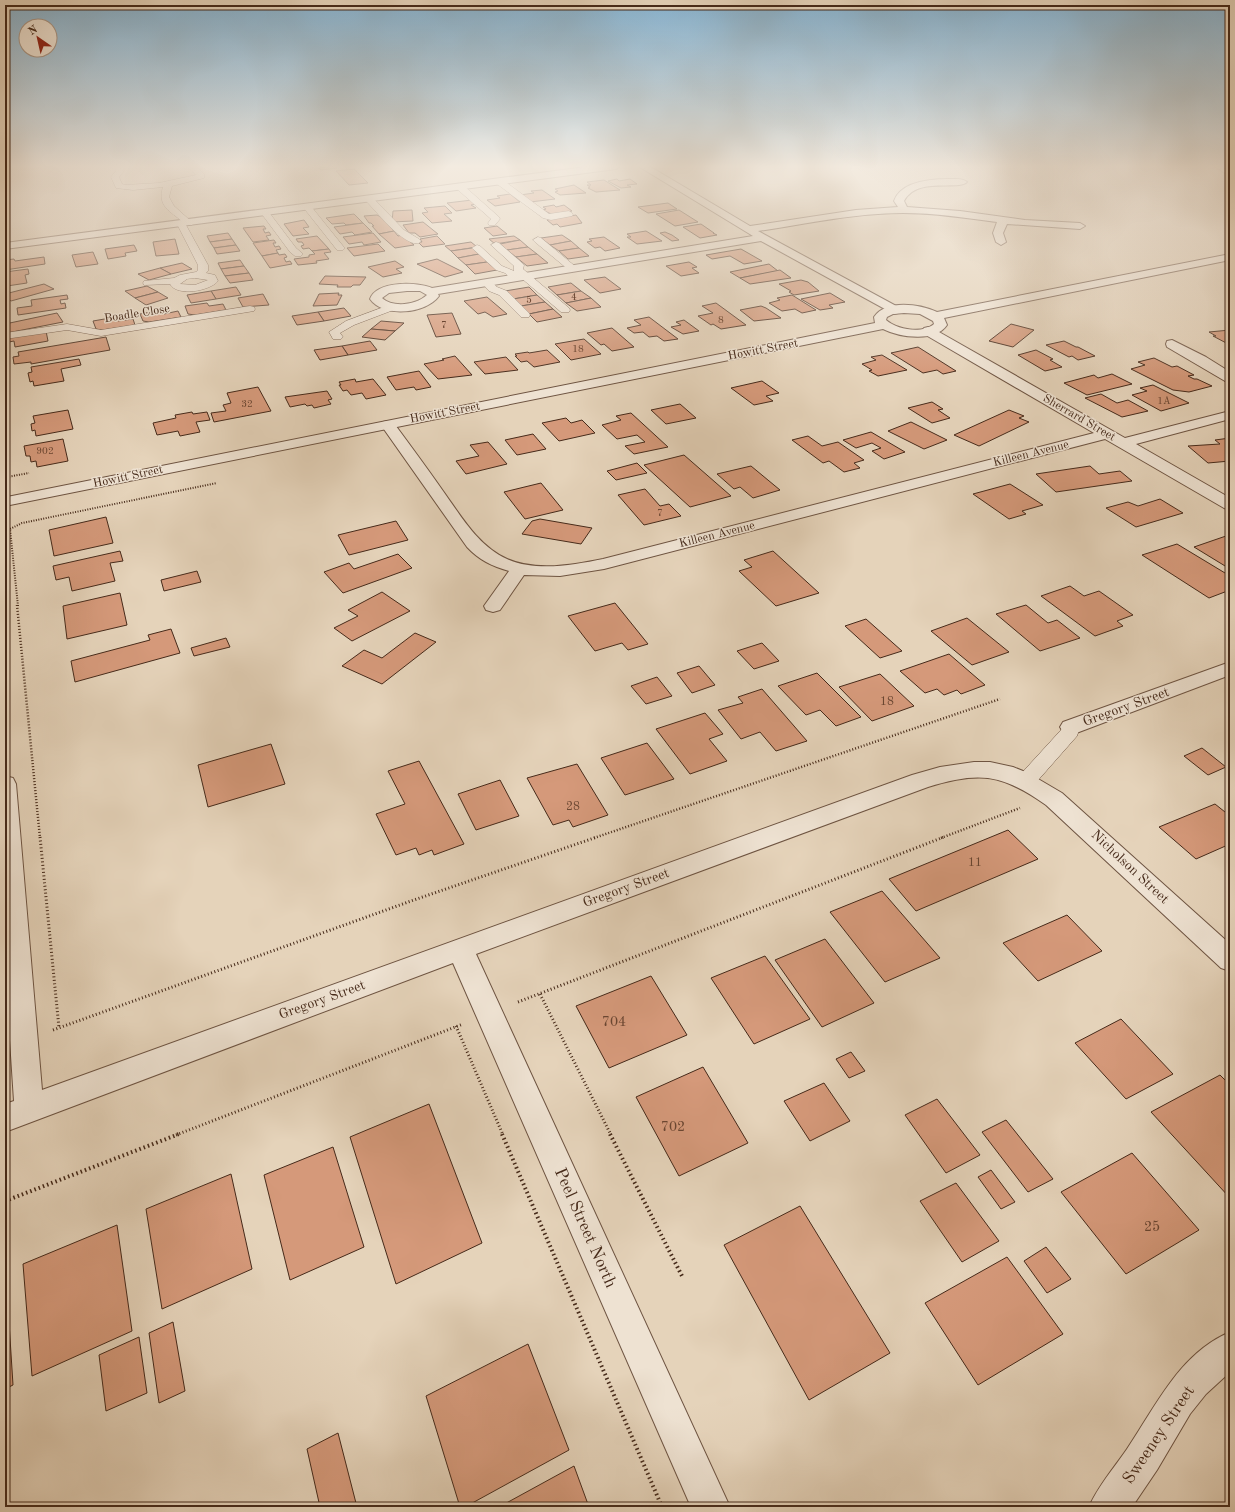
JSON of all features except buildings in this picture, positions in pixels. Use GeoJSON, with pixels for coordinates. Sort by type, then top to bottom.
{"type":"FeatureCollection","features":[{"type":"Feature","properties":{"kind":"street"},"geometry":{"type":"LineString","coordinates":[[5,246],[79,237]]}},
{"type":"Feature","properties":{"kind":"street"},"geometry":{"type":"LineString","coordinates":[[999,237],[1000,242]]}},
{"type":"Feature","properties":{"kind":"street"},"geometry":{"type":"LineString","coordinates":[[431,292],[433,296],[423,304],[407,307],[392,307],[379,303],[376,299],[377,296],[386,290],[403,287],[422,288],[431,292],[763,238],[894,310]]}},
{"type":"Feature","properties":{"kind":"street"},"geometry":{"type":"LineString","coordinates":[[935,316],[1230,257]]}},
{"type":"Feature","properties":{"kind":"street"},"geometry":{"type":"LineString","coordinates":[[894,310],[914,310],[935,316],[941,321],[941,325],[928,331],[904,331],[884,325],[880,319],[881,315],[894,310]]}},
{"type":"Feature","properties":{"kind":"street","name":"Howitt Street"},"geometry":{"type":"LineString","coordinates":[[6,503],[884,325]]}},
{"type":"Feature","properties":{"kind":"street","name":"Sherrard Street"},"geometry":{"type":"LineString","coordinates":[[928,331],[1230,505]]}},
{"type":"Feature","properties":{"kind":"street"},"geometry":{"type":"LineString","coordinates":[[1172,344],[1230,378]]}},
{"type":"Feature","properties":{"kind":"street"},"geometry":{"type":"LineString","coordinates":[[1123,443],[1230,415]]}},
{"type":"Feature","properties":{"kind":"street","name":"Killeen Avenue"},"geometry":{"type":"LineString","coordinates":[[388,425],[477,548],[495,560],[520,568],[542,571],[578,570],[604,564],[1106,434]]}},
{"type":"Feature","properties":{"kind":"street"},"geometry":{"type":"LineString","coordinates":[[493,606],[520,568]]}},
{"type":"Feature","properties":{"kind":"street","name":"Gregory Street"},"geometry":{"type":"LineString","coordinates":[[1071,727],[1230,668]]}},
{"type":"Feature","properties":{"kind":"street","name":"Gregory Street"},"geometry":{"type":"LineString","coordinates":[[17,1113],[460,949],[941,774],[972,768],[990,769],[1006,772],[1026,781]]}},
{"type":"Feature","properties":{"kind":"street","name":"Nicholson Street"},"geometry":{"type":"LineString","coordinates":[[1026,781],[1051,796],[1230,960]]}},
{"type":"Feature","properties":{"kind":"street"},"geometry":{"type":"LineString","coordinates":[[5,784],[17,1113]]}},
{"type":"Feature","properties":{"kind":"street","name":"Peel Street North"},"geometry":{"type":"LineString","coordinates":[[460,949],[711,1507]]}},
{"type":"Feature","properties":{"kind":"street","name":"Sweeney Street"},"geometry":{"type":"LineString","coordinates":[[1108,1507],[1139,1464],[1183,1394],[1213,1362],[1230,1350]]}},
{"type":"Feature","properties":{"kind":"lane"},"geometry":{"type":"LineString","coordinates":[[191,237],[204,265],[203,271],[199,275]]}},
{"type":"Feature","properties":{"kind":"lane"},"geometry":{"type":"LineString","coordinates":[[283,237],[298,254]]}},
{"type":"Feature","properties":{"kind":"lane"},"geometry":{"type":"LineString","coordinates":[[331,237],[340,248]]}},
{"type":"Feature","properties":{"kind":"lane"},"geometry":{"type":"LineString","coordinates":[[409,237],[416,241]]}},
{"type":"Feature","properties":{"kind":"lane"},"geometry":{"type":"LineString","coordinates":[[538,240],[573,269]]}},
{"type":"Feature","properties":{"kind":"lane"},"geometry":{"type":"LineString","coordinates":[[496,245],[519,265],[518,270],[521,277]]}},
{"type":"Feature","properties":{"kind":"lane"},"geometry":{"type":"LineString","coordinates":[[477,248],[499,268],[521,277],[565,310]]}},
{"type":"Feature","properties":{"kind":"lane"},"geometry":{"type":"LineString","coordinates":[[148,283],[176,281],[184,277],[199,275],[210,277],[213,281],[204,286],[191,288],[178,287],[175,285],[176,281]]}},
{"type":"Feature","properties":{"kind":"lane"},"geometry":{"type":"LineString","coordinates":[[487,283],[493,289],[502,293],[525,315]]}},
{"type":"Feature","properties":{"kind":"lane"},"geometry":{"type":"LineString","coordinates":[[337,337],[334,332],[350,323],[392,307]]}},
{"type":"Feature","properties":{"kind":"lane","name":"Boadle Close"},"geometry":{"type":"LineString","coordinates":[[5,336],[67,327],[101,332],[250,309]]}},
{"type":"Feature","properties":{"kind":"lane","name":"Gregory Street"},"geometry":{"type":"LineString","coordinates":[[1026,781],[1070,732],[1071,727]]}},
{"type":"Feature","properties":{"kind":"path"},"geometry":{"type":"LineString","coordinates":[[5,464],[6,471]]}},
{"type":"Feature","properties":{"kind":"path"},"geometry":{"type":"LineString","coordinates":[[224,481],[22,523],[10,529],[59,1028],[404,904],[1000,699]]}},
{"type":"Feature","properties":{"kind":"path"},"geometry":{"type":"LineString","coordinates":[[5,1201],[1051,796]]}},
{"type":"Feature","properties":{"kind":"path"},"geometry":{"type":"LineString","coordinates":[[540,994],[683,1278]]}},
{"type":"Feature","properties":{"kind":"path"},"geometry":{"type":"LineString","coordinates":[[456,1026],[662,1507]]}}]}
